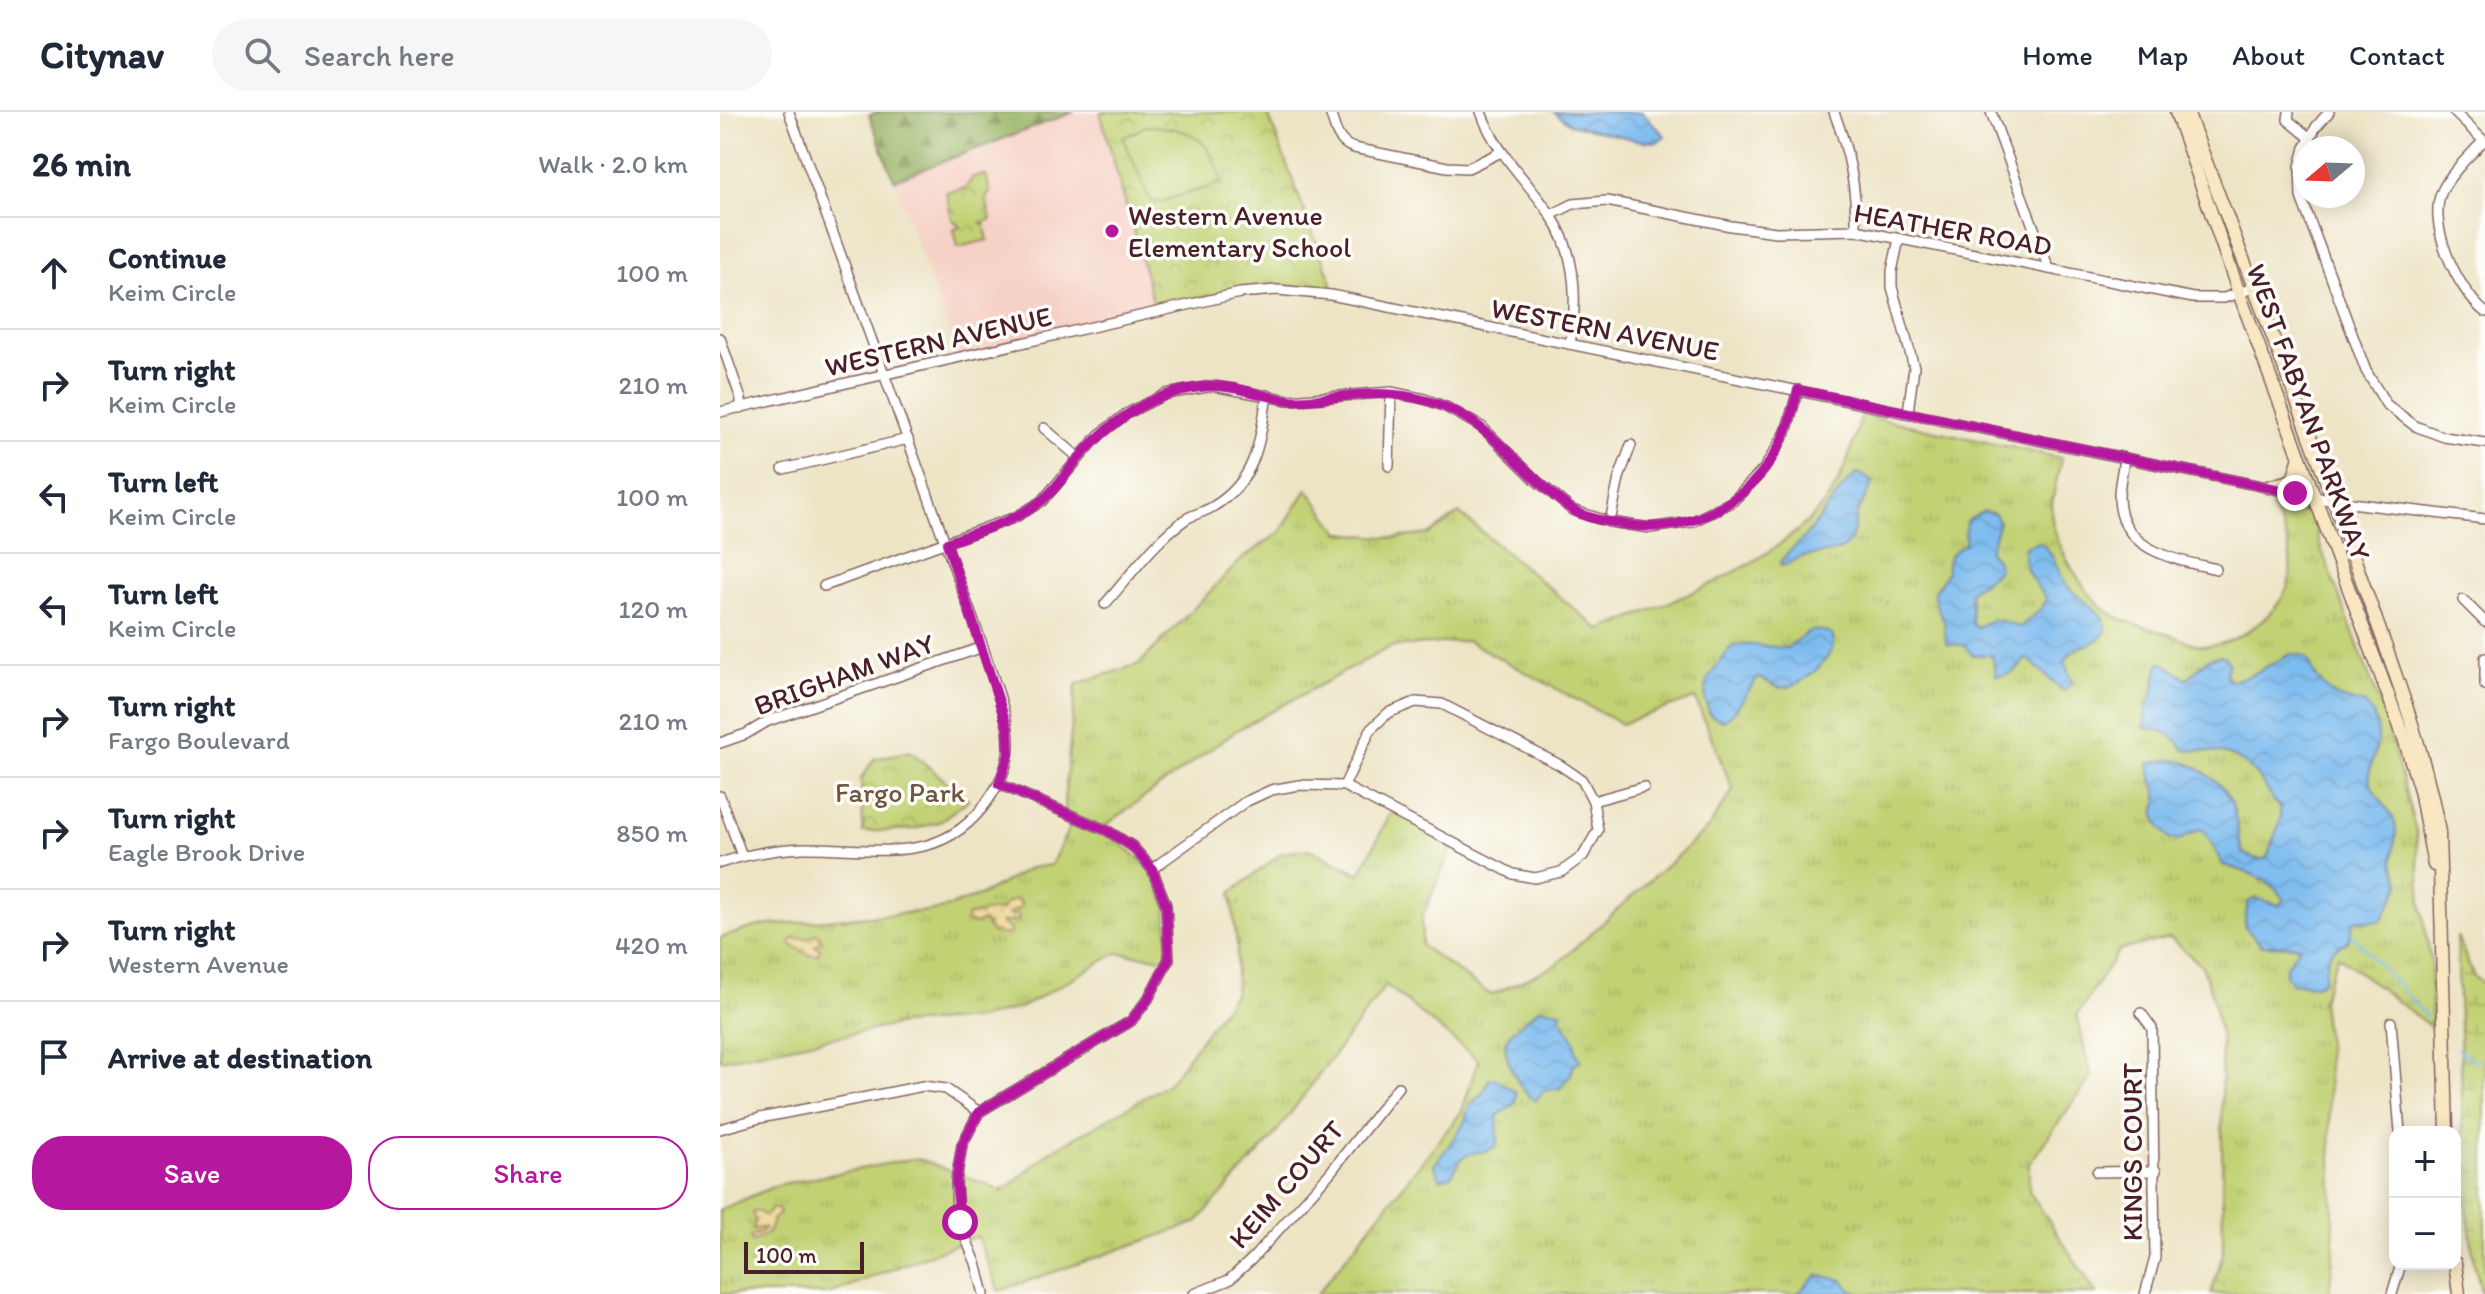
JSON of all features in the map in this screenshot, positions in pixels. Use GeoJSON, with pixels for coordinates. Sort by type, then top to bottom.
{"type":"FeatureCollection","features":[{"type":"Feature","properties":{"kind":"main road","name":"WEST FABYAN PARKWAY"},"geometry":{"type":"LineString","coordinates":[[2176,112],[2239,293],[2403,735],[2420,790],[2442,914]]}},
{"type":"Feature","properties":{"kind":"main road","name":"WEST FABYAN PARKWAY"},"geometry":{"type":"LineString","coordinates":[[2187,112],[2334,501],[2410,713],[2431,786],[2439,832],[2447,1126]]}},
{"type":"Feature","properties":{"kind":"main road"},"geometry":{"type":"LineString","coordinates":[[2268,487],[2293,480],[2299,457]]}},
{"type":"Feature","properties":{"kind":"main road"},"geometry":{"type":"LineString","coordinates":[[2456,1270],[2459,1294]]}},
{"type":"Feature","properties":{"kind":"street"},"geometry":{"type":"LineString","coordinates":[[720,863],[767,851],[803,848],[904,850],[931,845],[959,831],[977,817],[999,784],[1009,754],[1008,729],[983,647],[789,112]]}},
{"type":"Feature","properties":{"kind":"street"},"geometry":{"type":"LineString","coordinates":[[1330,112],[1339,139],[1346,146],[1354,148],[1447,167],[1468,168],[1501,152]]}},
{"type":"Feature","properties":{"kind":"street"},"geometry":{"type":"LineString","coordinates":[[1481,112],[1501,152],[1551,215],[1566,246],[1574,279],[1575,311],[1570,344]]}},
{"type":"Feature","properties":{"kind":"street"},"geometry":{"type":"LineString","coordinates":[[1834,112],[1851,163],[1856,230]]}},
{"type":"Feature","properties":{"kind":"street"},"geometry":{"type":"LineString","coordinates":[[1991,112],[2049,269]]}},
{"type":"Feature","properties":{"kind":"street"},"geometry":{"type":"LineString","coordinates":[[2289,112],[2288,120],[2307,136]]}},
{"type":"Feature","properties":{"kind":"street"},"geometry":{"type":"LineString","coordinates":[[2311,136],[2326,115],[2313,112]]}},
{"type":"Feature","properties":{"kind":"street"},"geometry":{"type":"LineString","coordinates":[[2454,112],[2484,141],[2443,188],[2436,214],[2457,276],[2466,292],[2485,312]]}},
{"type":"Feature","properties":{"kind":"street","name":"HEATHER ROAD"},"geometry":{"type":"LineString","coordinates":[[1551,215],[1573,204],[1595,200],[1776,232],[1856,230],[2193,298],[2224,298],[2253,288]]}},
{"type":"Feature","properties":{"kind":"street"},"geometry":{"type":"LineString","coordinates":[[2305,208],[2366,371],[2386,404],[2415,426],[2444,437],[2485,443]]}},
{"type":"Feature","properties":{"kind":"street"},"geometry":{"type":"LineString","coordinates":[[1899,239],[1892,287],[1914,367],[1908,412]]}},
{"type":"Feature","properties":{"kind":"street","name":"WESTERN AVENUE"},"geometry":{"type":"LineString","coordinates":[[720,412],[1240,293],[1277,290],[1331,295],[2334,501],[2485,519]]}},
{"type":"Feature","properties":{"kind":"street"},"geometry":{"type":"LineString","coordinates":[[720,338],[741,399],[741,408]]}},
{"type":"Feature","properties":{"kind":"street"},"geometry":{"type":"LineString","coordinates":[[824,586],[1016,517],[1042,501],[1099,435],[1126,414],[1166,394],[1213,386],[1288,400],[1391,392],[1425,399],[1482,427],[1537,481],[1572,510],[1610,522],[1650,528],[1692,522],[1733,501],[1764,469],[1786,432],[1798,390]]}},
{"type":"Feature","properties":{"kind":"street"},"geometry":{"type":"LineString","coordinates":[[1389,466],[1391,392]]}},
{"type":"Feature","properties":{"kind":"street"},"geometry":{"type":"LineString","coordinates":[[1105,604],[1159,543],[1186,519],[1214,506],[1241,484],[1259,451],[1267,395]]}},
{"type":"Feature","properties":{"kind":"street"},"geometry":{"type":"LineString","coordinates":[[1044,428],[1079,458]]}},
{"type":"Feature","properties":{"kind":"street"},"geometry":{"type":"LineString","coordinates":[[783,469],[908,439]]}},
{"type":"Feature","properties":{"kind":"street"},"geometry":{"type":"LineString","coordinates":[[1610,522],[1619,478],[1631,445]]}},
{"type":"Feature","properties":{"kind":"street"},"geometry":{"type":"LineString","coordinates":[[2124,458],[2119,496],[2122,518],[2131,535],[2150,550],[2167,557],[2216,569]]}},
{"type":"Feature","properties":{"kind":"street"},"geometry":{"type":"LineString","coordinates":[[2463,600],[2485,622]]}},
{"type":"Feature","properties":{"kind":"street","name":"BRIGHAM WAY"},"geometry":{"type":"LineString","coordinates":[[720,743],[746,734],[768,721],[983,647]]}},
{"type":"Feature","properties":{"kind":"street"},"geometry":{"type":"LineString","coordinates":[[2485,658],[2485,685]]}},
{"type":"Feature","properties":{"kind":"street"},"geometry":{"type":"LineString","coordinates":[[1152,869],[1245,802],[1271,790],[1299,785],[1344,786],[1513,874],[1535,878],[1561,872],[1583,856],[1598,830],[1593,801],[1582,780],[1560,765],[1442,704],[1415,702],[1388,713],[1371,729],[1344,786]]}},
{"type":"Feature","properties":{"kind":"street"},"geometry":{"type":"LineString","coordinates":[[984,1294],[976,1263],[957,1217],[956,1181],[962,1145],[979,1112],[1131,1021],[1148,999],[1169,959],[1166,905],[1152,869],[1132,846],[1108,831],[999,784]]}},
{"type":"Feature","properties":{"kind":"street"},"geometry":{"type":"LineString","coordinates":[[1593,801],[1644,787]]}},
{"type":"Feature","properties":{"kind":"street"},"geometry":{"type":"LineString","coordinates":[[720,796],[742,856]]}},
{"type":"Feature","properties":{"kind":"street","name":"KINGS COURT"},"geometry":{"type":"LineString","coordinates":[[2141,1013],[2152,1028],[2156,1171],[2155,1258],[2145,1294]]}},
{"type":"Feature","properties":{"kind":"street"},"geometry":{"type":"LineString","coordinates":[[2391,1022],[2400,1126]]}},
{"type":"Feature","properties":{"kind":"street"},"geometry":{"type":"LineString","coordinates":[[720,1129],[760,1118],[923,1086],[946,1089],[979,1112]]}},
{"type":"Feature","properties":{"kind":"street","name":"KEIM COURT"},"geometry":{"type":"LineString","coordinates":[[1194,1294],[1206,1292],[1229,1280],[1252,1259],[1329,1174],[1398,1087]]}},
{"type":"Feature","properties":{"kind":"street"},"geometry":{"type":"LineString","coordinates":[[2097,1172],[2156,1171]]}},
{"type":"Feature","properties":{"kind":"street"},"geometry":{"type":"LineString","coordinates":[[2392,1294],[2399,1270]]}},
{"type":"Feature","properties":{"kind":"shaded area","name":"Western Avenue Elementary School"},"geometry":{"type":"Polygon","coordinates":[[[1074,112],[1267,112],[1332,283],[1331,291],[1279,285],[1232,290],[958,356],[894,180],[1074,112]]]}},
{"type":"Feature","properties":{"kind":"green space"},"geometry":{"type":"Polygon","coordinates":[[[878,112],[1074,112],[894,180],[869,115],[878,112]]]}},
{"type":"Feature","properties":{"kind":"green space"},"geometry":{"type":"Polygon","coordinates":[[[1100,112],[1267,112],[1332,283],[1331,291],[1279,285],[1232,290],[1155,309],[1100,112]]]}},
{"type":"Feature","properties":{"kind":"green space"},"geometry":{"type":"Polygon","coordinates":[[[1146,126],[1176,129],[1197,138],[1212,155],[1222,183],[1156,203],[1150,200],[1123,138],[1146,126]]]}},
{"type":"Feature","properties":{"kind":"green space"},"geometry":{"type":"Polygon","coordinates":[[[986,175],[990,192],[986,198],[991,220],[979,223],[984,223],[988,240],[958,247],[954,229],[961,227],[952,219],[946,192],[966,188],[973,177],[986,175]]]}},
{"type":"Feature","properties":{"kind":"green space"},"geometry":{"type":"Polygon","coordinates":[[[1862,415],[2061,458],[2052,519],[2068,561],[2086,589],[2107,611],[2119,618],[2200,645],[2228,641],[2256,625],[2269,614],[2287,589],[2290,576],[2288,546],[2269,501],[2313,515],[2319,543],[2385,717],[2416,831],[2421,902],[2431,963],[2432,1028],[2338,956],[2322,1000],[2327,1044],[2334,1249],[2329,1294],[2211,1294],[2223,1253],[2221,1039],[2213,998],[2202,966],[2170,938],[2119,950],[2077,1015],[2091,1077],[2029,1164],[2029,1191],[2097,1294],[1317,1294],[1462,1111],[1478,1060],[1386,985],[1269,1142],[1196,1223],[999,1291],[977,1236],[829,1294],[720,1294],[720,1210],[777,1185],[917,1158],[1004,1191],[1048,1153],[1168,1084],[1235,993],[1237,945],[1231,893],[1282,853],[1309,849],[1360,874],[1392,810],[1454,843],[1422,917],[1422,946],[1491,995],[1556,965],[1708,828],[1733,790],[1695,698],[1621,724],[1468,641],[1390,647],[1237,730],[1102,828],[1152,869],[1166,905],[1169,959],[1117,953],[1022,1007],[978,1019],[902,1024],[720,1060],[720,938],[758,926],[939,910],[981,895],[1030,868],[1051,865],[1069,828],[1064,801],[1076,684],[1139,664],[1242,559],[1280,532],[1307,489],[1340,533],[1394,538],[1430,534],[1459,513],[1600,630],[1720,580],[1778,546],[1803,526],[1837,485],[1862,415]]]}},
{"type":"Feature","properties":{"kind":"green space","name":"Fargo Park"},"geometry":{"type":"Polygon","coordinates":[[[910,751],[968,800],[939,822],[914,829],[863,832],[861,779],[874,759],[910,751]]]}},
{"type":"Feature","properties":{"kind":"green space"},"geometry":{"type":"Polygon","coordinates":[[[2457,936],[2474,977],[2485,984],[2485,1294],[2482,1294],[2474,1263],[2465,1191],[2457,936]]]}},
{"type":"Feature","properties":{"kind":"sand"},"geometry":{"type":"Polygon","coordinates":[[[1016,899],[1021,903],[1020,908],[1008,914],[1018,914],[1019,920],[1001,923],[1011,930],[1008,935],[992,933],[983,921],[976,924],[967,922],[968,915],[1000,911],[1006,903],[1016,899]]]}},
{"type":"Feature","properties":{"kind":"sand"},"geometry":{"type":"Polygon","coordinates":[[[817,933],[822,941],[815,946],[820,949],[818,955],[810,955],[791,945],[795,937],[808,939],[817,933]]]}},
{"type":"Feature","properties":{"kind":"sand"},"geometry":{"type":"Polygon","coordinates":[[[771,1209],[778,1209],[780,1214],[773,1219],[769,1232],[752,1242],[750,1236],[764,1228],[752,1229],[755,1221],[752,1213],[757,1211],[765,1216],[771,1209]]]}},
{"type":"Feature","properties":{"kind":"water"},"geometry":{"type":"Polygon","coordinates":[[[1554,112],[1642,112],[1665,136],[1657,142],[1641,141],[1570,124],[1554,112]]]}},
{"type":"Feature","properties":{"kind":"water"},"geometry":{"type":"Polygon","coordinates":[[[1859,473],[1873,482],[1857,513],[1847,545],[1841,550],[1801,557],[1780,565],[1846,484],[1859,473]]]}},
{"type":"Feature","properties":{"kind":"water"},"geometry":{"type":"Polygon","coordinates":[[[1984,511],[1995,514],[1999,522],[1989,552],[1999,567],[1970,591],[1972,624],[1977,627],[1994,619],[2020,627],[2041,609],[2047,599],[2030,575],[2024,555],[2025,547],[2039,542],[2050,553],[2068,587],[2096,610],[2105,622],[2106,628],[2100,639],[2069,655],[2065,662],[2072,683],[2063,691],[2029,660],[2025,659],[2009,674],[1996,676],[1992,655],[1972,655],[1964,645],[1946,644],[1944,621],[1935,603],[1934,593],[1947,572],[1949,558],[1965,543],[1966,521],[1984,511]]]}},
{"type":"Feature","properties":{"kind":"water"},"geometry":{"type":"Polygon","coordinates":[[[1810,631],[1826,632],[1833,637],[1828,657],[1818,668],[1794,685],[1782,688],[1759,678],[1739,706],[1723,721],[1710,715],[1705,699],[1707,680],[1731,647],[1742,644],[1787,648],[1810,631]]]}},
{"type":"Feature","properties":{"kind":"water"},"geometry":{"type":"Polygon","coordinates":[[[2291,654],[2305,657],[2317,678],[2334,695],[2365,704],[2373,715],[2378,734],[2370,781],[2395,824],[2393,860],[2400,884],[2381,921],[2354,921],[2348,942],[2332,952],[2327,961],[2324,981],[2316,985],[2292,983],[2286,975],[2286,966],[2300,946],[2261,945],[2244,926],[2248,902],[2256,898],[2279,905],[2284,899],[2279,892],[2257,877],[2223,865],[2206,833],[2200,829],[2179,840],[2169,838],[2155,816],[2158,800],[2149,763],[2180,761],[2196,767],[2218,783],[2232,804],[2243,853],[2255,858],[2267,858],[2280,821],[2280,808],[2250,768],[2234,757],[2216,752],[2184,750],[2167,733],[2144,728],[2146,707],[2152,696],[2159,663],[2187,679],[2207,660],[2224,656],[2229,663],[2226,674],[2230,681],[2247,677],[2291,654]]]}},
{"type":"Feature","properties":{"kind":"water"},"geometry":{"type":"Polygon","coordinates":[[[1541,1008],[1562,1011],[1560,1017],[1575,1041],[1581,1060],[1574,1065],[1560,1088],[1544,1091],[1535,1101],[1513,1072],[1506,1045],[1512,1032],[1541,1008]]]}},
{"type":"Feature","properties":{"kind":"water"},"geometry":{"type":"Polygon","coordinates":[[[1494,1078],[1516,1092],[1513,1105],[1497,1116],[1498,1143],[1464,1157],[1451,1176],[1440,1179],[1434,1165],[1464,1123],[1470,1106],[1484,1091],[1488,1080],[1494,1078]]]}},
{"type":"Feature","properties":{"kind":"water"},"geometry":{"type":"Polygon","coordinates":[[[1817,1275],[1843,1280],[1850,1290],[1862,1294],[1797,1294],[1817,1275]]]}},
{"type":"Feature","properties":{"kind":"waterway"},"geometry":{"type":"LineString","coordinates":[[2351,934],[2427,1017]]}},
{"type":"Feature","properties":{"kind":"waterway"},"geometry":{"type":"LineString","coordinates":[[2457,1048],[2471,1060],[2479,1060]]}},
{"type":"Feature","properties":{"kind":"place","name":"Western Avenue Elementary School"},"geometry":{"type":"Point","coordinates":[1112,231]}},
{"type":"Feature","properties":{"kind":"route"},"geometry":{"type":"LineString","coordinates":[[960,1222],[957,1217],[956,1181],[962,1145],[979,1112],[1131,1021],[1148,999],[1169,959],[1166,905],[1152,869],[1132,846],[1101,828],[999,784],[1009,754],[1008,729],[947,543],[1016,517],[1042,501],[1099,435],[1126,414],[1166,394],[1213,386],[1288,400],[1391,392],[1405,394],[1446,407],[1482,427],[1537,481],[1572,510],[1610,522],[1650,528],[1692,522],[1733,501],[1764,469],[1786,432],[1798,390],[2295,493]]}}]}
